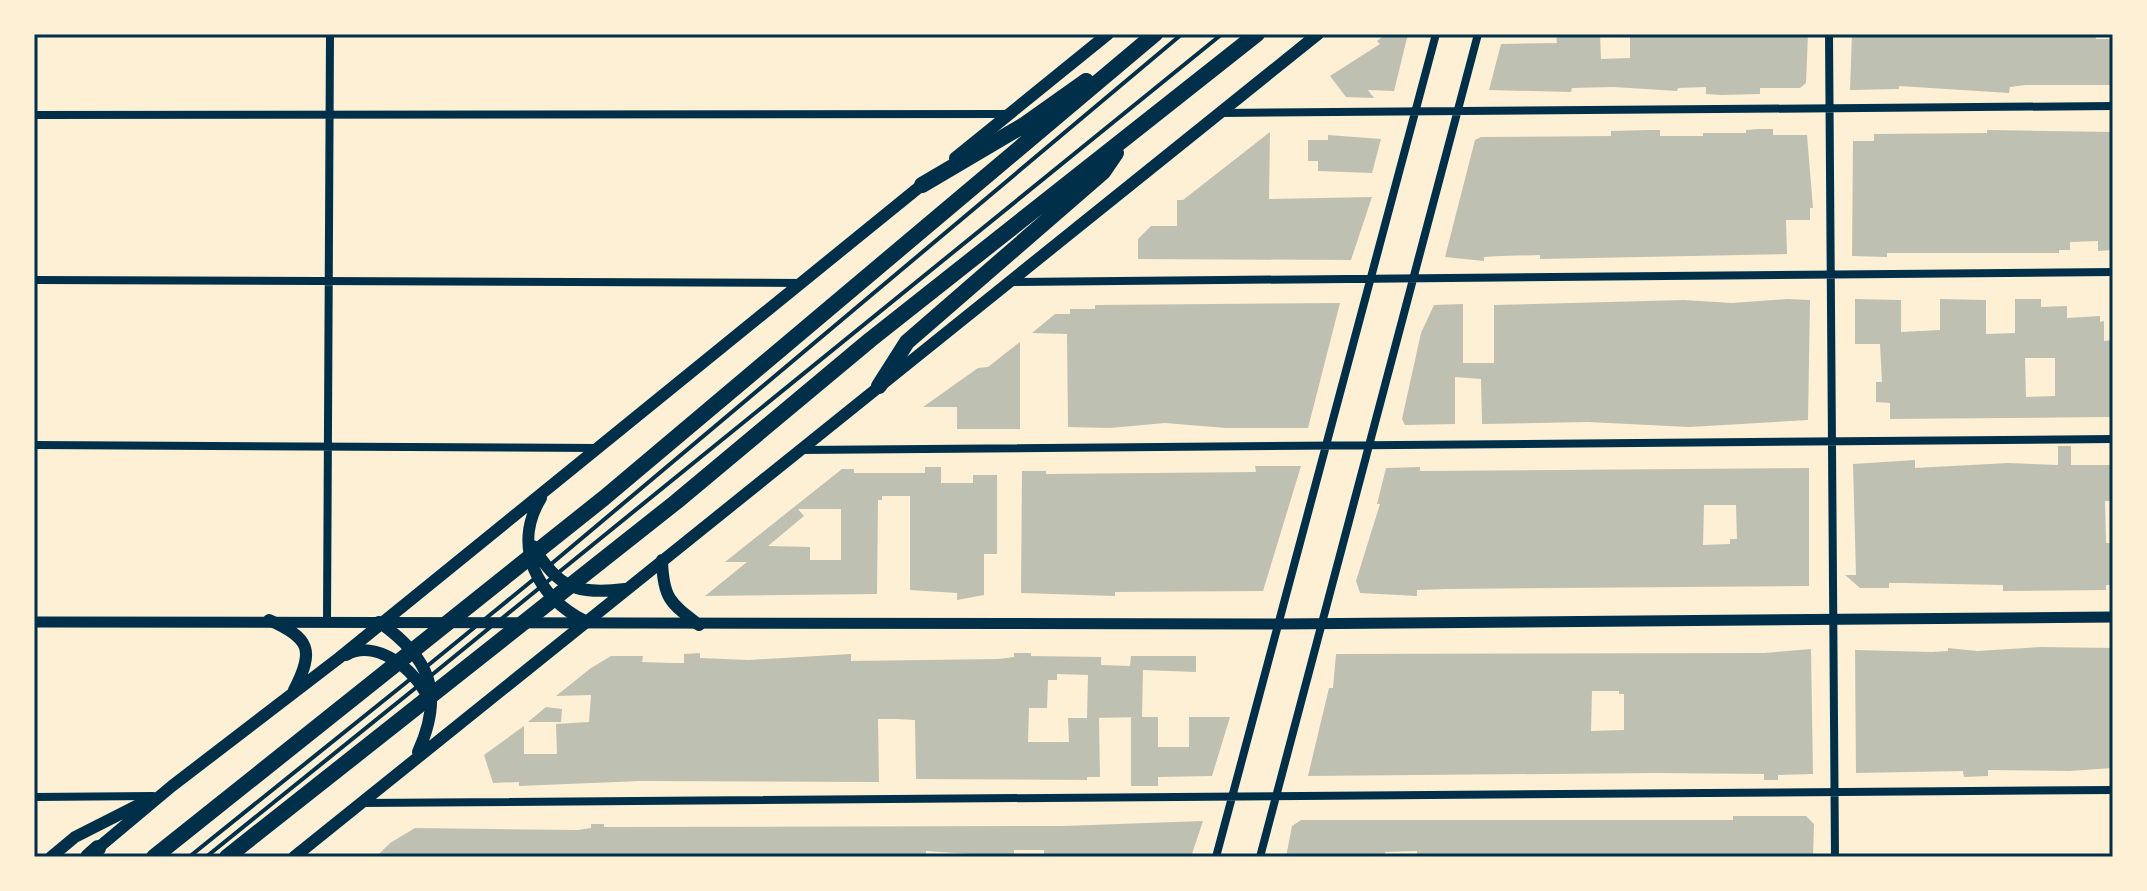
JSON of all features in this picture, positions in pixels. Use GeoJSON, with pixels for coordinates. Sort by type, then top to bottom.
{"type":"FeatureCollection","features":[{"type":"Feature","properties":{"kind":"highway"},"geometry":{"type":"LineString","coordinates":[[154,857],[604,498],[1154,34]]}},
{"type":"Feature","properties":{"kind":"highway"},"geometry":{"type":"LineString","coordinates":[[922,185],[1024,125],[1154,34]]}},
{"type":"Feature","properties":{"kind":"highway"},"geometry":{"type":"LineString","coordinates":[[227,857],[676,502],[1034,209],[1159,114],[1257,34]]}},
{"type":"Feature","properties":{"kind":"highway"},"geometry":{"type":"LineString","coordinates":[[879,386],[907,342],[1103,172],[1128,138]]}},
{"type":"Feature","properties":{"kind":"main road"},"geometry":{"type":"LineString","coordinates":[[93,852],[158,796],[339,658],[379,622],[600,448],[1108,34]]}},
{"type":"Feature","properties":{"kind":"main road"},"geometry":{"type":"LineString","coordinates":[[294,857],[1318,34]]}},
{"type":"Feature","properties":{"kind":"main road"},"geometry":{"type":"LineString","coordinates":[[545,492],[532,517],[530,559],[540,585],[559,606],[585,621]]}},
{"type":"Feature","properties":{"kind":"main road"},"geometry":{"type":"LineString","coordinates":[[529,538],[551,574],[562,583],[599,592],[625,589]]}},
{"type":"Feature","properties":{"kind":"main road"},"geometry":{"type":"LineString","coordinates":[[662,560],[662,585],[672,604],[699,625]]}},
{"type":"Feature","properties":{"kind":"main road"},"geometry":{"type":"LineString","coordinates":[[269,620],[291,630],[306,647],[308,662],[292,694]]}},
{"type":"Feature","properties":{"kind":"main road"},"geometry":{"type":"LineString","coordinates":[[379,622],[403,640],[421,661],[430,686],[432,706],[429,727],[417,756]]}},
{"type":"Feature","properties":{"kind":"main road"},"geometry":{"type":"LineString","coordinates":[[339,658],[355,650],[393,659],[418,677],[432,706]]}},
{"type":"Feature","properties":{"kind":"main road"},"geometry":{"type":"LineString","coordinates":[[51,857],[75,837],[158,796]]}},
{"type":"Feature","properties":{"kind":"street"},"geometry":{"type":"LineString","coordinates":[[327,620],[330,34]]}},
{"type":"Feature","properties":{"kind":"street"},"geometry":{"type":"LineString","coordinates":[[1216,857],[1436,34]]}},
{"type":"Feature","properties":{"kind":"street"},"geometry":{"type":"LineString","coordinates":[[1260,857],[1478,34]]}},
{"type":"Feature","properties":{"kind":"street"},"geometry":{"type":"LineString","coordinates":[[1829,34],[1835,857]]}},
{"type":"Feature","properties":{"kind":"street"},"geometry":{"type":"LineString","coordinates":[[1220,113],[2113,106]]}},
{"type":"Feature","properties":{"kind":"street"},"geometry":{"type":"LineString","coordinates":[[34,115],[1011,114]]}},
{"type":"Feature","properties":{"kind":"street"},"geometry":{"type":"LineString","coordinates":[[1009,282],[2113,272]]}},
{"type":"Feature","properties":{"kind":"street"},"geometry":{"type":"LineString","coordinates":[[34,280],[803,283]]}},
{"type":"Feature","properties":{"kind":"street"},"geometry":{"type":"LineString","coordinates":[[799,450],[2113,439]]}},
{"type":"Feature","properties":{"kind":"street"},"geometry":{"type":"LineString","coordinates":[[34,445],[600,448]]}},
{"type":"Feature","properties":{"kind":"street"},"geometry":{"type":"LineString","coordinates":[[34,622],[327,620],[585,621],[699,625],[1322,624],[2113,617]]}},
{"type":"Feature","properties":{"kind":"street"},"geometry":{"type":"LineString","coordinates":[[359,803],[2113,790]]}},
{"type":"Feature","properties":{"kind":"street"},"geometry":{"type":"LineString","coordinates":[[34,797],[158,796]]}},
{"type":"Feature","properties":{"kind":"lane"},"geometry":{"type":"LineString","coordinates":[[189,857],[559,558],[1182,34]]}},
{"type":"Feature","properties":{"kind":"lane"},"geometry":{"type":"LineString","coordinates":[[206,857],[1222,34]]}},
{"type":"Feature","properties":{"kind":"building"},"geometry":{"type":"Polygon","coordinates":[[[1386,34],[1408,34],[1394,91],[1368,90],[1374,98],[1346,97],[1330,76],[1380,44],[1377,41],[1386,34]]]}},
{"type":"Feature","properties":{"kind":"building"},"geometry":{"type":"Polygon","coordinates":[[[1556,34],[1600,34],[1601,59],[1630,58],[1630,34],[1808,34],[1806,83],[1800,88],[1760,88],[1760,94],[1721,95],[1706,94],[1706,87],[1678,88],[1677,91],[1614,87],[1572,88],[1571,92],[1489,90],[1501,44],[1557,43],[1556,34]]]}},
{"type":"Feature","properties":{"kind":"building"},"geometry":{"type":"Polygon","coordinates":[[[1852,34],[2095,34],[2096,39],[2113,39],[2113,85],[2026,85],[2010,87],[2009,93],[1899,86],[1899,89],[1850,90],[1852,34]]]}},
{"type":"Feature","properties":{"kind":"building"},"geometry":{"type":"Polygon","coordinates":[[[1773,129],[1773,135],[1807,135],[1813,208],[1810,208],[1810,220],[1786,220],[1787,254],[1540,259],[1540,255],[1484,257],[1484,261],[1445,257],[1475,140],[1481,137],[1611,136],[1611,131],[1650,130],[1660,130],[1660,136],[1703,136],[1703,133],[1746,133],[1746,130],[1773,129]]]}},
{"type":"Feature","properties":{"kind":"building"},"geometry":{"type":"Polygon","coordinates":[[[1987,130],[2113,132],[2113,250],[2098,251],[2098,241],[2070,242],[2070,250],[2059,250],[2059,253],[1887,253],[1887,257],[1852,256],[1853,141],[1874,141],[1874,134],[1987,133],[1987,130]]]}},
{"type":"Feature","properties":{"kind":"building"},"geometry":{"type":"Polygon","coordinates":[[[1270,132],[1269,199],[1372,197],[1351,260],[1138,259],[1138,239],[1151,226],[1177,226],[1177,200],[1183,200],[1270,132]]]}},
{"type":"Feature","properties":{"kind":"building"},"geometry":{"type":"Polygon","coordinates":[[[1328,135],[1381,139],[1372,173],[1318,171],[1318,161],[1308,161],[1308,140],[1328,140],[1328,135]]]}},
{"type":"Feature","properties":{"kind":"building"},"geometry":{"type":"Polygon","coordinates":[[[1855,299],[1901,300],[1901,332],[1940,330],[1940,299],[1986,300],[1986,334],[2015,333],[2015,299],[2041,299],[2041,307],[2067,306],[2067,318],[2100,316],[2100,322],[2104,321],[2104,341],[2113,340],[2113,417],[1890,419],[1890,403],[1876,402],[1876,382],[1882,382],[1880,344],[1855,344],[1855,299]],[[2025,358],[2026,397],[2055,396],[2055,358],[2025,358]]]}},
{"type":"Feature","properties":{"kind":"building"},"geometry":{"type":"Polygon","coordinates":[[[1684,300],[1732,303],[1810,300],[1808,420],[1689,427],[1588,422],[1482,424],[1481,379],[1455,377],[1455,424],[1405,425],[1402,419],[1421,333],[1434,305],[1463,304],[1463,363],[1494,363],[1494,305],[1684,300]]]}},
{"type":"Feature","properties":{"kind":"building"},"geometry":{"type":"Polygon","coordinates":[[[1340,303],[1308,428],[1226,428],[1165,423],[1110,428],[1068,427],[1067,334],[1032,333],[1055,314],[1070,314],[1070,309],[1095,309],[1095,305],[1340,303]]]}},
{"type":"Feature","properties":{"kind":"building"},"geometry":{"type":"Polygon","coordinates":[[[1020,342],[1020,429],[957,429],[957,407],[923,407],[978,368],[988,367],[1020,342]]]}},
{"type":"Feature","properties":{"kind":"building"},"geometry":{"type":"Polygon","coordinates":[[[2058,446],[2071,446],[2071,465],[2113,465],[2112,501],[2105,501],[2106,543],[2113,543],[2113,585],[2106,585],[2106,590],[2003,591],[2003,585],[1903,583],[1889,583],[1889,588],[1860,588],[1845,575],[1856,575],[1853,464],[1915,460],[1915,468],[2008,463],[2058,465],[2058,446]]]}},
{"type":"Feature","properties":{"kind":"building"},"geometry":{"type":"Polygon","coordinates":[[[1255,466],[1301,466],[1263,591],[1115,592],[1115,596],[1021,593],[1022,471],[1046,471],[1046,474],[1256,472],[1255,466]]]}},
{"type":"Feature","properties":{"kind":"building"},"geometry":{"type":"Polygon","coordinates":[[[925,467],[941,467],[941,483],[973,483],[973,475],[997,475],[997,554],[984,554],[984,595],[957,600],[957,593],[910,590],[910,496],[882,496],[882,500],[878,500],[877,594],[705,596],[747,562],[725,562],[842,469],[854,469],[854,473],[925,473],[925,467]],[[798,509],[804,516],[768,546],[810,547],[810,560],[841,560],[841,509],[798,509]]]}},
{"type":"Feature","properties":{"kind":"building"},"geometry":{"type":"Polygon","coordinates":[[[1420,467],[1420,471],[1809,468],[1809,586],[1446,589],[1417,590],[1417,596],[1360,593],[1356,581],[1380,504],[1377,504],[1386,468],[1420,467]],[[1704,505],[1703,545],[1730,544],[1730,539],[1737,539],[1736,505],[1704,505]]]}},
{"type":"Feature","properties":{"kind":"building"},"geometry":{"type":"Polygon","coordinates":[[[2040,647],[2113,648],[2113,768],[1988,770],[1988,776],[1964,777],[1963,771],[1856,773],[1855,650],[1932,652],[1948,651],[1948,648],[1977,651],[2040,647]]]}},
{"type":"Feature","properties":{"kind":"building"},"geometry":{"type":"Polygon","coordinates":[[[1811,649],[1813,774],[1778,775],[1778,780],[1764,780],[1764,774],[1656,773],[1308,776],[1329,688],[1333,688],[1336,654],[1764,653],[1811,649]],[[1592,691],[1591,731],[1624,730],[1624,694],[1619,694],[1619,691],[1592,691]]]}},
{"type":"Feature","properties":{"kind":"building"},"geometry":{"type":"Polygon","coordinates":[[[700,653],[700,658],[748,660],[851,654],[851,661],[998,659],[1014,657],[1014,653],[1031,653],[1031,656],[1101,657],[1101,665],[1130,666],[1131,656],[1196,656],[1196,672],[1143,670],[1142,717],[1094,718],[1099,718],[1100,777],[1087,777],[1087,780],[916,779],[915,720],[878,719],[879,782],[640,781],[519,786],[519,782],[493,783],[484,755],[524,726],[524,754],[557,754],[556,724],[589,722],[591,695],[556,696],[591,668],[611,656],[643,656],[642,662],[684,663],[684,654],[700,653]],[[1057,674],[1057,680],[1048,680],[1047,708],[1029,708],[1028,742],[1069,742],[1068,718],[1087,718],[1088,675],[1057,674]]]}},
{"type":"Feature","properties":{"kind":"building"},"geometry":{"type":"Polygon","coordinates":[[[546,707],[562,709],[561,722],[528,722],[546,707]]]}},
{"type":"Feature","properties":{"kind":"building"},"geometry":{"type":"Polygon","coordinates":[[[1131,717],[1158,717],[1158,747],[1189,747],[1189,717],[1230,717],[1212,776],[1158,777],[1158,786],[1131,786],[1131,717]]]}},
{"type":"Feature","properties":{"kind":"building"},"geometry":{"type":"Polygon","coordinates":[[[1733,816],[1806,816],[1814,824],[1813,857],[1417,857],[1417,851],[1385,852],[1385,857],[1286,857],[1292,826],[1301,820],[1733,820],[1733,816]]]}},
{"type":"Feature","properties":{"kind":"building"},"geometry":{"type":"Polygon","coordinates":[[[1203,821],[1191,857],[1044,857],[1044,850],[1014,850],[1014,857],[926,851],[926,857],[376,857],[390,843],[415,828],[578,830],[591,828],[591,824],[604,824],[604,827],[1063,826],[1203,821]]]}}]}
